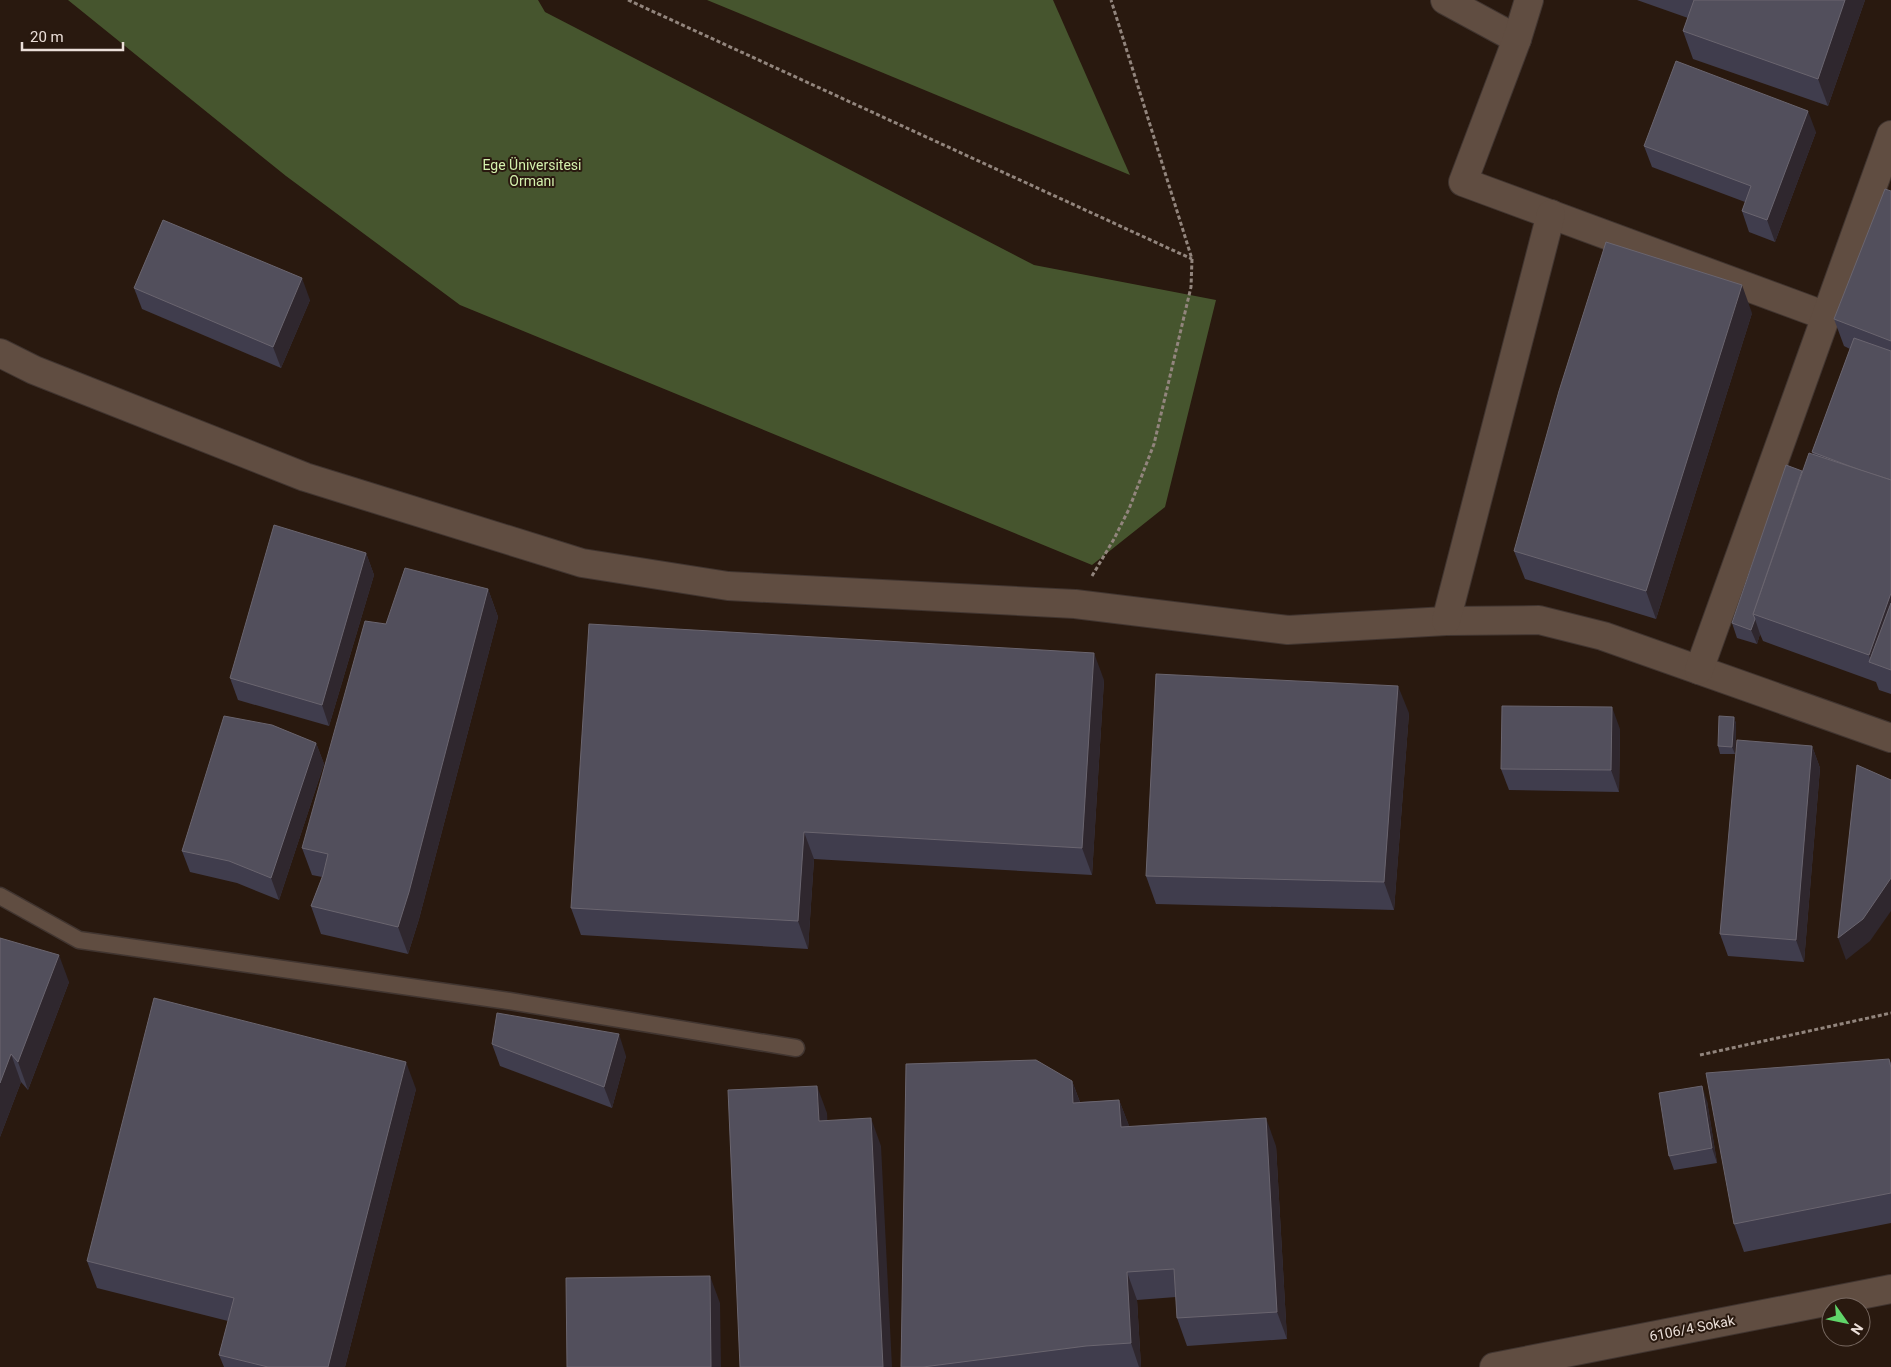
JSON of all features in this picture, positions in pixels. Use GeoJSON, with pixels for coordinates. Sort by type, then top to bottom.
{"type":"FeatureCollection","features":[{"type":"Feature","properties":{"kind":"street"},"geometry":{"type":"LineString","coordinates":[[1445,0],[1517,39]]}},
{"type":"Feature","properties":{"kind":"street"},"geometry":{"type":"LineString","coordinates":[[1529,0],[1517,39],[1463,182],[1826,316]]}},
{"type":"Feature","properties":{"kind":"street"},"geometry":{"type":"LineString","coordinates":[[1699,670],[1891,135]]}},
{"type":"Feature","properties":{"kind":"street"},"geometry":{"type":"LineString","coordinates":[[1446,621],[1551,214]]}},
{"type":"Feature","properties":{"kind":"street"},"geometry":{"type":"LineString","coordinates":[[0,353],[34,370],[305,477],[582,563],[728,586],[1075,604],[1288,630],[1446,621],[1539,620],[1603,636],[1891,738]]}},
{"type":"Feature","properties":{"kind":"street","name":"6106/4 Sokak"},"geometry":{"type":"LineString","coordinates":[[1494,1367],[1891,1288]]}},
{"type":"Feature","properties":{"kind":"lane"},"geometry":{"type":"LineString","coordinates":[[0,896],[79,940],[509,1001],[796,1048]]}},
{"type":"Feature","properties":{"kind":"path"},"geometry":{"type":"LineString","coordinates":[[628,0],[1192,258]]}},
{"type":"Feature","properties":{"kind":"path"},"geometry":{"type":"LineString","coordinates":[[1075,604],[1114,539],[1129,509],[1151,452],[1191,287],[1192,258],[1111,0]]}},
{"type":"Feature","properties":{"kind":"path"},"geometry":{"type":"LineString","coordinates":[[1700,1055],[1891,1014]]}},
{"type":"Feature","properties":{"kind":"green space","name":"Ege Üniversitesi Ormanı"},"geometry":{"type":"Polygon","coordinates":[[[68,0],[538,0],[545,12],[1034,265],[1216,300],[1165,507],[1092,565],[460,305],[286,176],[68,0]]]}},
{"type":"Feature","properties":{"kind":"green space"},"geometry":{"type":"Polygon","coordinates":[[[707,0],[1053,0],[1130,175],[707,0]]]}},
{"type":"Feature","properties":{"kind":"building"},"geometry":{"type":"Polygon","coordinates":[[[1694,0],[1845,0],[1818,79],[1683,31],[1694,0]]]}},
{"type":"Feature","properties":{"kind":"building"},"geometry":{"type":"Polygon","coordinates":[[[1676,61],[1808,111],[1767,220],[1742,211],[1751,186],[1644,146],[1676,61]]]}},
{"type":"Feature","properties":{"kind":"building"},"geometry":{"type":"Polygon","coordinates":[[[1885,189],[1891,191],[1891,341],[1834,319],[1885,189]]]}},
{"type":"Feature","properties":{"kind":"building"},"geometry":{"type":"Polygon","coordinates":[[[163,220],[302,278],[273,347],[134,288],[163,220]]]}},
{"type":"Feature","properties":{"kind":"building"},"geometry":{"type":"Polygon","coordinates":[[[1606,242],[1742,285],[1646,591],[1514,551],[1559,391],[1606,242]]]}},
{"type":"Feature","properties":{"kind":"building"},"geometry":{"type":"Polygon","coordinates":[[[1854,338],[1891,351],[1891,480],[1812,452],[1854,338]]]}},
{"type":"Feature","properties":{"kind":"building"},"geometry":{"type":"Polygon","coordinates":[[[1809,453],[1891,480],[1891,593],[1869,655],[1753,614],[1809,453]]]}},
{"type":"Feature","properties":{"kind":"building"},"geometry":{"type":"Polygon","coordinates":[[[1786,465],[1802,471],[1753,614],[1755,619],[1751,630],[1732,623],[1786,465]]]}},
{"type":"Feature","properties":{"kind":"building"},"geometry":{"type":"Polygon","coordinates":[[[274,525],[366,553],[322,705],[230,678],[274,525]]]}},
{"type":"Feature","properties":{"kind":"building"},"geometry":{"type":"Polygon","coordinates":[[[405,568],[488,589],[409,892],[398,927],[311,906],[323,875],[328,854],[302,848],[365,621],[386,624],[405,568]]]}},
{"type":"Feature","properties":{"kind":"building"},"geometry":{"type":"Polygon","coordinates":[[[1891,603],[1891,670],[1869,662],[1891,603]]]}},
{"type":"Feature","properties":{"kind":"building"},"geometry":{"type":"Polygon","coordinates":[[[589,624],[1094,653],[1082,848],[804,832],[798,921],[571,908],[589,624]]]}},
{"type":"Feature","properties":{"kind":"building"},"geometry":{"type":"Polygon","coordinates":[[[1156,674],[1398,686],[1384,882],[1146,876],[1156,674]]]}},
{"type":"Feature","properties":{"kind":"building"},"geometry":{"type":"Polygon","coordinates":[[[1502,706],[1612,707],[1611,770],[1501,769],[1502,706]]]}},
{"type":"Feature","properties":{"kind":"building"},"geometry":{"type":"Polygon","coordinates":[[[224,716],[272,725],[316,743],[271,878],[229,861],[182,851],[224,716]]]}},
{"type":"Feature","properties":{"kind":"building"},"geometry":{"type":"Polygon","coordinates":[[[1719,716],[1734,717],[1732,747],[1718,746],[1719,716]]]}},
{"type":"Feature","properties":{"kind":"building"},"geometry":{"type":"Polygon","coordinates":[[[1737,740],[1812,746],[1796,940],[1720,934],[1737,740]]]}},
{"type":"Feature","properties":{"kind":"building"},"geometry":{"type":"Polygon","coordinates":[[[1857,765],[1891,780],[1891,878],[1863,919],[1838,938],[1857,765]]]}},
{"type":"Feature","properties":{"kind":"building"},"geometry":{"type":"Polygon","coordinates":[[[0,938],[59,955],[18,1062],[11,1054],[0,1083],[0,938]]]}},
{"type":"Feature","properties":{"kind":"building"},"geometry":{"type":"Polygon","coordinates":[[[154,998],[406,1062],[328,1367],[268,1367],[219,1355],[234,1298],[87,1261],[154,998]]]}},
{"type":"Feature","properties":{"kind":"building"},"geometry":{"type":"Polygon","coordinates":[[[497,1013],[619,1034],[604,1087],[492,1044],[497,1013]]]}},
{"type":"Feature","properties":{"kind":"building"},"geometry":{"type":"Polygon","coordinates":[[[1889,1059],[1891,1068],[1891,1193],[1734,1224],[1706,1073],[1889,1059]]]}},
{"type":"Feature","properties":{"kind":"building"},"geometry":{"type":"Polygon","coordinates":[[[1036,1060],[1072,1081],[1073,1103],[1119,1100],[1121,1127],[1266,1118],[1277,1312],[1177,1318],[1174,1269],[1127,1272],[1131,1343],[1086,1346],[923,1367],[901,1367],[906,1064],[1036,1060]]]}},
{"type":"Feature","properties":{"kind":"building"},"geometry":{"type":"Polygon","coordinates":[[[817,1086],[819,1121],[871,1118],[883,1367],[740,1367],[728,1090],[817,1086]]]}},
{"type":"Feature","properties":{"kind":"building"},"geometry":{"type":"Polygon","coordinates":[[[1702,1086],[1712,1148],[1669,1156],[1659,1093],[1702,1086]]]}},
{"type":"Feature","properties":{"kind":"building"},"geometry":{"type":"Polygon","coordinates":[[[710,1276],[711,1367],[567,1367],[566,1278],[710,1276]]]}}]}
